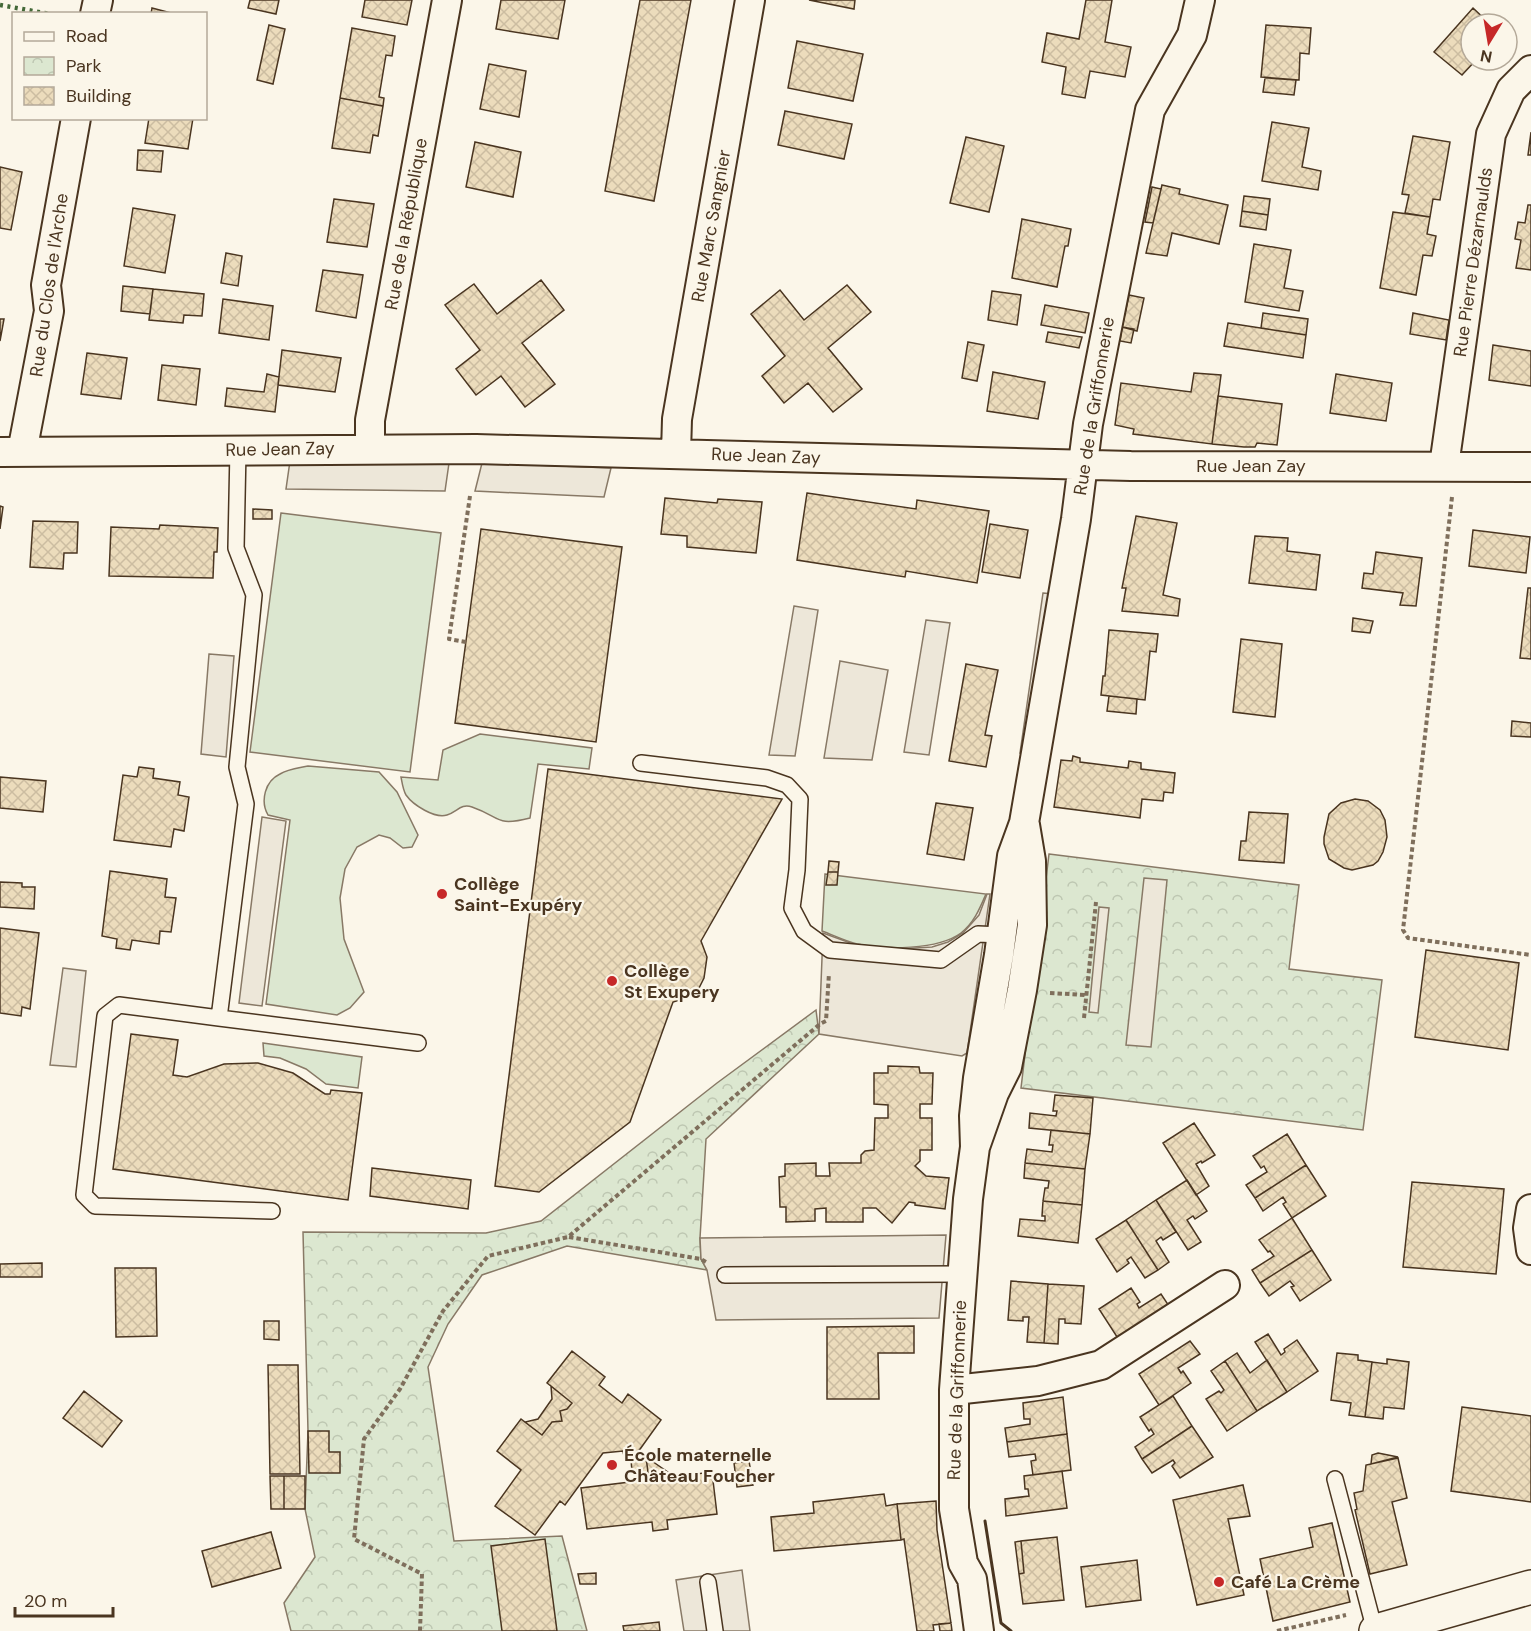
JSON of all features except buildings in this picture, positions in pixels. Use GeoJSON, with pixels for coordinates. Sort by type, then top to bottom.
{"type":"FeatureCollection","features":[{"type":"Feature","properties":{"kind":"main road"},"geometry":{"type":"LineString","coordinates":[[1375,1631],[1531,1587]]}},
{"type":"Feature","properties":{"kind":"street","name":"Rue de la République"},"geometry":{"type":"LineString","coordinates":[[370,448],[370,420],[447,0]]}},
{"type":"Feature","properties":{"kind":"street","name":"Rue Marc Sangnier"},"geometry":{"type":"LineString","coordinates":[[676,453],[677,419],[750,0]]}},
{"type":"Feature","properties":{"kind":"street","name":"Rue de la Griffonnerie"},"geometry":{"type":"LineString","coordinates":[[979,1631],[972,1580],[963,1563],[954,1509],[954,1390],[968,1199],[975,1147],[974,1116],[978,1078],[1012,856],[1024,824],[1084,464],[1089,416],[1150,110],[1192,35],[1200,0]]}},
{"type":"Feature","properties":{"kind":"street","name":"Rue Pierre Dézarnaulds"},"geometry":{"type":"LineString","coordinates":[[1444,466],[1491,134],[1511,90],[1531,70]]}},
{"type":"Feature","properties":{"kind":"street","name":"Rue du Clos de l'Arche"},"geometry":{"type":"LineString","coordinates":[[11,452],[48,312],[46,285],[76,120]]}},
{"type":"Feature","properties":{"kind":"street","name":"Rue Jean Zay"},"geometry":{"type":"LineString","coordinates":[[11,452],[370,448],[676,453],[1147,466],[1531,467]]}},
{"type":"Feature","properties":{"kind":"street","name":"Rue de la Griffonnerie"},"geometry":{"type":"LineString","coordinates":[[975,1147],[993,1092],[1007,1066],[1032,925],[1031,861],[1024,824]]}},
{"type":"Feature","properties":{"kind":"street"},"geometry":{"type":"LineString","coordinates":[[1531,1209],[1528,1228],[1531,1250]]}},
{"type":"Feature","properties":{"kind":"street"},"geometry":{"type":"LineString","coordinates":[[954,1390],[1038,1381],[1101,1365],[1225,1285]]}},
{"type":"Feature","properties":{"kind":"lane"},"geometry":{"type":"LineString","coordinates":[[219,1018],[246,804],[237,767],[254,595],[236,548],[238,449]]}},
{"type":"Feature","properties":{"kind":"lane"},"geometry":{"type":"LineString","coordinates":[[642,763],[766,778],[787,784],[800,799],[798,870],[792,908],[804,931],[830,950],[941,960],[978,934],[1001,935]]}},
{"type":"Feature","properties":{"kind":"lane"},"geometry":{"type":"LineString","coordinates":[[272,1211],[95,1206],[84,1195],[105,1016],[119,1005],[418,1043]]}},
{"type":"Feature","properties":{"kind":"lane"},"geometry":{"type":"LineString","coordinates":[[725,1275],[962,1274]]}},
{"type":"Feature","properties":{"kind":"lane"},"geometry":{"type":"LineString","coordinates":[[1335,1479],[1375,1631]]}},
{"type":"Feature","properties":{"kind":"lane"},"geometry":{"type":"LineString","coordinates":[[708,1582],[715,1631]]}},
{"type":"Feature","properties":{"kind":"path"},"geometry":{"type":"LineString","coordinates":[[1452,494],[1403,930],[1408,938],[1531,955]]}},
{"type":"Feature","properties":{"kind":"path"},"geometry":{"type":"LineString","coordinates":[[466,642],[449,639],[470,496]]}},
{"type":"Feature","properties":{"kind":"path"},"geometry":{"type":"LineString","coordinates":[[1084,1018],[1096,902]]}},
{"type":"Feature","properties":{"kind":"path"},"geometry":{"type":"LineString","coordinates":[[568,1237],[826,1021],[830,950]]}},
{"type":"Feature","properties":{"kind":"path"},"geometry":{"type":"LineString","coordinates":[[1048,993],[1086,995]]}},
{"type":"Feature","properties":{"kind":"path"},"geometry":{"type":"LineString","coordinates":[[420,1631],[422,1574],[354,1539],[364,1439],[400,1389],[443,1311],[488,1256],[568,1237],[701,1259],[725,1275]]}},
{"type":"Feature","properties":{"kind":"green space"},"geometry":{"type":"Polygon","coordinates":[[[281,513],[441,533],[410,772],[250,752],[281,513]]]}},
{"type":"Feature","properties":{"kind":"green space"},"geometry":{"type":"Polygon","coordinates":[[[480,734],[592,748],[589,769],[538,764],[530,818],[519,821],[499,820],[468,806],[447,815],[437,815],[419,807],[409,799],[404,791],[401,777],[438,780],[443,750],[480,734]]]}},
{"type":"Feature","properties":{"kind":"green space"},"geometry":{"type":"Polygon","coordinates":[[[308,766],[379,772],[397,792],[418,835],[412,847],[403,848],[390,838],[379,835],[357,847],[345,869],[340,898],[344,939],[364,992],[350,1008],[337,1015],[266,1004],[290,820],[268,815],[264,804],[265,792],[275,777],[286,771],[308,766]]]}},
{"type":"Feature","properties":{"kind":"green space"},"geometry":{"type":"Polygon","coordinates":[[[1049,854],[1299,885],[1289,969],[1382,980],[1363,1130],[1021,1088],[1049,854]]]}},
{"type":"Feature","properties":{"kind":"green space"},"geometry":{"type":"Polygon","coordinates":[[[825,874],[986,894],[970,925],[951,939],[925,946],[896,948],[869,946],[853,943],[822,931],[825,874]]]}},
{"type":"Feature","properties":{"kind":"green space"},"geometry":{"type":"Polygon","coordinates":[[[816,1010],[819,1034],[706,1139],[700,1238],[701,1259],[707,1270],[567,1246],[482,1275],[448,1324],[428,1367],[454,1541],[562,1536],[587,1631],[291,1631],[284,1603],[315,1557],[305,1509],[308,1431],[303,1232],[486,1233],[541,1221],[717,1083],[816,1010]]]}},
{"type":"Feature","properties":{"kind":"green space"},"geometry":{"type":"Polygon","coordinates":[[[263,1043],[362,1057],[358,1088],[326,1084],[306,1069],[280,1058],[264,1056],[263,1043]]]}},
{"type":"Feature","properties":{"kind":"shaded area"},"geometry":{"type":"Polygon","coordinates":[[[290,461],[449,463],[445,491],[286,489],[290,461]]]}},
{"type":"Feature","properties":{"kind":"shaded area"},"geometry":{"type":"Polygon","coordinates":[[[482,463],[611,468],[604,497],[475,491],[482,463]]]}},
{"type":"Feature","properties":{"kind":"shaded area"},"geometry":{"type":"Polygon","coordinates":[[[1043,593],[1053,594],[1028,754],[1020,753],[1043,593]]]}},
{"type":"Feature","properties":{"kind":"shaded area"},"geometry":{"type":"Polygon","coordinates":[[[794,606],[818,610],[795,756],[769,755],[794,606]]]}},
{"type":"Feature","properties":{"kind":"shaded area"},"geometry":{"type":"Polygon","coordinates":[[[926,620],[950,623],[929,755],[904,752],[926,620]]]}},
{"type":"Feature","properties":{"kind":"shaded area"},"geometry":{"type":"Polygon","coordinates":[[[209,654],[234,656],[226,757],[201,754],[209,654]]]}},
{"type":"Feature","properties":{"kind":"shaded area"},"geometry":{"type":"Polygon","coordinates":[[[840,661],[888,670],[872,760],[824,758],[840,661]]]}},
{"type":"Feature","properties":{"kind":"shaded area"},"geometry":{"type":"Polygon","coordinates":[[[262,817],[286,821],[262,1006],[239,1003],[262,817]]]}},
{"type":"Feature","properties":{"kind":"shaded area"},"geometry":{"type":"Polygon","coordinates":[[[1144,878],[1167,880],[1151,1047],[1126,1045],[1144,878]]]}},
{"type":"Feature","properties":{"kind":"shaded area"},"geometry":{"type":"Polygon","coordinates":[[[987,894],[990,894],[967,1053],[962,1056],[819,1034],[823,933],[856,945],[898,949],[932,947],[948,942],[963,933],[979,915],[987,894]]]}},
{"type":"Feature","properties":{"kind":"shaded area"},"geometry":{"type":"Polygon","coordinates":[[[1099,907],[1109,908],[1098,1013],[1089,1012],[1099,907]]]}},
{"type":"Feature","properties":{"kind":"shaded area"},"geometry":{"type":"Polygon","coordinates":[[[63,968],[86,971],[76,1067],[50,1065],[63,968]]]}},
{"type":"Feature","properties":{"kind":"shaded area"},"geometry":{"type":"Polygon","coordinates":[[[946,1235],[939,1318],[716,1320],[707,1270],[701,1259],[700,1238],[946,1235]]]}},
{"type":"Feature","properties":{"kind":"shaded area"},"geometry":{"type":"Polygon","coordinates":[[[742,1570],[750,1631],[684,1631],[676,1580],[742,1570]]]}},
{"type":"Feature","properties":{"kind":"hedge"},"geometry":{"type":"LineString","coordinates":[[0,5],[39,12]]}},
{"type":"Feature","properties":{"kind":"wall"},"geometry":{"type":"LineString","coordinates":[[985,1521],[1001,1623],[1011,1631]]}},
{"type":"Feature","properties":{"kind":"place","name":"Collège Saint-Exupéry"},"geometry":{"type":"Point","coordinates":[442,894]}},
{"type":"Feature","properties":{"kind":"place","name":"Collège St Exupery"},"geometry":{"type":"Point","coordinates":[612,981]}},
{"type":"Feature","properties":{"kind":"place","name":"École maternelle Château Foucher"},"geometry":{"type":"Point","coordinates":[612,1465]}},
{"type":"Feature","properties":{"kind":"place","name":"Café La Crème"},"geometry":{"type":"Point","coordinates":[1219,1582]}}]}
